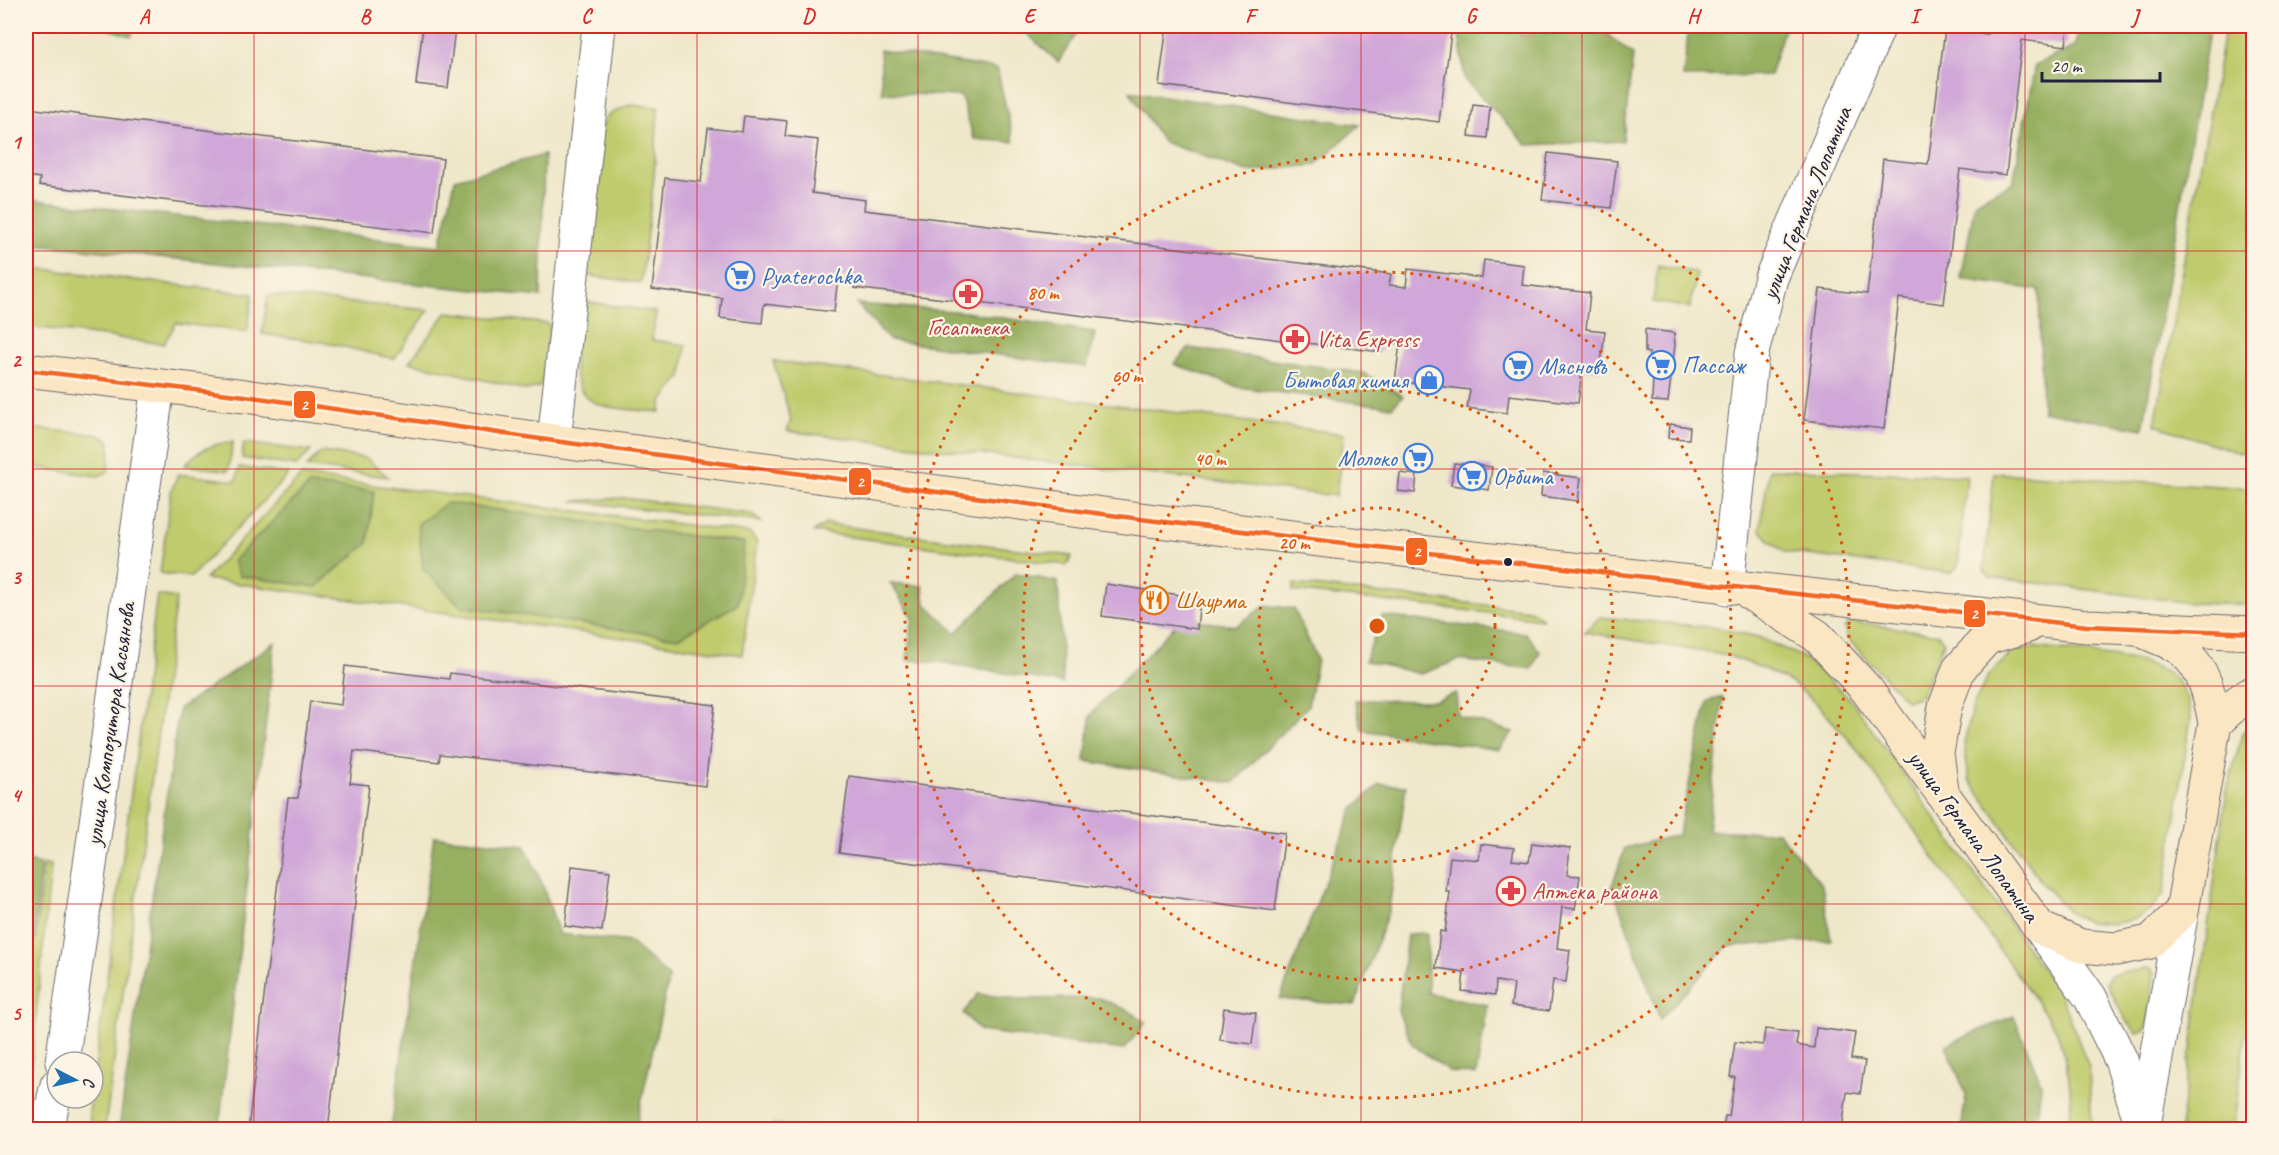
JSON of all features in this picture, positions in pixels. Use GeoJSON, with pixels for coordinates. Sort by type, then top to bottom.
{"type":"FeatureCollection","features":[{"type":"Feature","properties":{"kind":"street"},"geometry":{"type":"LineString","coordinates":[[554,441],[599,26]]}},
{"type":"Feature","properties":{"kind":"street","name":"улица Германа Лопатина"},"geometry":{"type":"LineString","coordinates":[[1879,26],[1771,278],[1752,353],[1740,456],[1736,589],[1817,636],[1867,690],[2090,997],[2121,1060],[2143,1129]]}},
{"type":"Feature","properties":{"kind":"street"},"geometry":{"type":"LineString","coordinates":[[26,370],[256,398],[554,441],[1148,520],[1736,589],[2041,622],[2253,633]]}},
{"type":"Feature","properties":{"kind":"street","name":"улица Композитора Касьянова"},"geometry":{"type":"LineString","coordinates":[[64,1050],[158,386]]}},
{"type":"Feature","properties":{"kind":"street"},"geometry":{"type":"LineString","coordinates":[[1941,790],[1937,753],[1945,707],[1959,669],[1987,638],[2041,622]]}},
{"type":"Feature","properties":{"kind":"street","name":"улица Германа Лопатина"},"geometry":{"type":"LineString","coordinates":[[2139,628],[2181,650],[2200,670],[2211,696],[2215,723],[2143,1129]]}},
{"type":"Feature","properties":{"kind":"street"},"geometry":{"type":"LineString","coordinates":[[2215,723],[2239,701],[2253,692]]}},
{"type":"Feature","properties":{"kind":"street"},"geometry":{"type":"LineString","coordinates":[[2040,928],[2080,946],[2116,949],[2150,942],[2182,911]]}},
{"type":"Feature","properties":{"kind":"street"},"geometry":{"type":"LineString","coordinates":[[43,1130],[51,1110]]}},
{"type":"Feature","properties":{"kind":"green space"},"geometry":{"type":"Polygon","coordinates":[[[99,26],[137,26],[131,36],[99,26]]]}},
{"type":"Feature","properties":{"kind":"green space"},"geometry":{"type":"Polygon","coordinates":[[[1023,26],[1082,26],[1058,62],[1021,28],[1023,26]]]}},
{"type":"Feature","properties":{"kind":"green space"},"geometry":{"type":"Polygon","coordinates":[[[1458,26],[1520,26],[1521,35],[1597,26],[1633,55],[1623,141],[1527,145],[1465,80],[1458,26]]]}},
{"type":"Feature","properties":{"kind":"green space"},"geometry":{"type":"Polygon","coordinates":[[[1689,26],[1785,26],[1770,75],[1683,77],[1689,26]]]}},
{"type":"Feature","properties":{"kind":"green space"},"geometry":{"type":"Polygon","coordinates":[[[2079,26],[2210,26],[2143,429],[2042,411],[2039,290],[1961,279],[1975,202],[2013,182],[2035,65],[2076,46],[2079,26]]]}},
{"type":"Feature","properties":{"kind":"green space"},"geometry":{"type":"Polygon","coordinates":[[[2225,26],[2253,26],[2253,453],[2237,452],[2155,425],[2225,26]]]}},
{"type":"Feature","properties":{"kind":"green space"},"geometry":{"type":"Polygon","coordinates":[[[880,50],[997,69],[1014,142],[974,139],[961,96],[882,93],[880,50]]]}},
{"type":"Feature","properties":{"kind":"green space"},"geometry":{"type":"Polygon","coordinates":[[[1130,92],[1360,125],[1315,165],[1247,172],[1163,142],[1130,92]]]}},
{"type":"Feature","properties":{"kind":"green space"},"geometry":{"type":"Polygon","coordinates":[[[629,105],[658,107],[654,176],[641,283],[584,275],[600,131],[608,115],[629,105]]]}},
{"type":"Feature","properties":{"kind":"green space"},"geometry":{"type":"Polygon","coordinates":[[[544,155],[541,297],[26,243],[27,199],[440,246],[455,179],[544,155]]]}},
{"type":"Feature","properties":{"kind":"green space"},"geometry":{"type":"Polygon","coordinates":[[[1658,265],[1697,273],[1690,308],[1653,302],[1658,265]]]}},
{"type":"Feature","properties":{"kind":"green space"},"geometry":{"type":"Polygon","coordinates":[[[26,267],[253,294],[247,332],[176,323],[164,344],[26,326],[26,267]]]}},
{"type":"Feature","properties":{"kind":"green space"},"geometry":{"type":"Polygon","coordinates":[[[268,295],[429,310],[394,359],[328,343],[262,334],[268,295]]]}},
{"type":"Feature","properties":{"kind":"green space"},"geometry":{"type":"Polygon","coordinates":[[[581,301],[656,312],[652,340],[686,345],[682,376],[662,401],[660,412],[604,406],[590,400],[581,390],[574,362],[581,301]]]}},
{"type":"Feature","properties":{"kind":"green space"},"geometry":{"type":"Polygon","coordinates":[[[857,304],[965,312],[1095,332],[1087,367],[889,340],[857,304]]]}},
{"type":"Feature","properties":{"kind":"green space"},"geometry":{"type":"Polygon","coordinates":[[[447,312],[550,324],[544,375],[539,387],[526,390],[409,362],[447,312]]]}},
{"type":"Feature","properties":{"kind":"green space"},"geometry":{"type":"Polygon","coordinates":[[[1189,348],[1363,373],[1403,396],[1392,407],[1238,387],[1174,364],[1189,348]]]}},
{"type":"Feature","properties":{"kind":"green space"},"geometry":{"type":"Polygon","coordinates":[[[773,361],[1344,434],[1336,496],[787,431],[791,419],[773,361]]]}},
{"type":"Feature","properties":{"kind":"green space"},"geometry":{"type":"Polygon","coordinates":[[[26,428],[96,434],[109,440],[108,472],[98,476],[26,466],[26,428]]]}},
{"type":"Feature","properties":{"kind":"green space"},"geometry":{"type":"Polygon","coordinates":[[[233,442],[228,471],[185,465],[206,448],[233,442]]]}},
{"type":"Feature","properties":{"kind":"green space"},"geometry":{"type":"Polygon","coordinates":[[[244,443],[311,451],[296,466],[242,458],[244,443]]]}},
{"type":"Feature","properties":{"kind":"green space"},"geometry":{"type":"Polygon","coordinates":[[[321,452],[366,458],[388,477],[307,467],[321,452]]]}},
{"type":"Feature","properties":{"kind":"green space"},"geometry":{"type":"Polygon","coordinates":[[[239,467],[289,474],[191,577],[160,573],[171,492],[178,474],[236,481],[239,467]]]}},
{"type":"Feature","properties":{"kind":"green space"},"geometry":{"type":"Polygon","coordinates":[[[1769,469],[1967,476],[1958,566],[1951,573],[1785,552],[1760,530],[1769,469]]]}},
{"type":"Feature","properties":{"kind":"green space"},"geometry":{"type":"Polygon","coordinates":[[[1994,473],[2253,488],[2253,605],[2190,603],[1990,577],[1984,570],[1994,473]]]}},
{"type":"Feature","properties":{"kind":"green space"},"geometry":{"type":"Polygon","coordinates":[[[301,476],[750,533],[757,542],[742,655],[205,579],[301,476]]]}},
{"type":"Feature","properties":{"kind":"green space"},"geometry":{"type":"Polygon","coordinates":[[[309,485],[374,491],[368,543],[316,587],[240,576],[233,561],[309,485]]]}},
{"type":"Feature","properties":{"kind":"green space"},"geometry":{"type":"Polygon","coordinates":[[[624,498],[751,514],[761,522],[573,501],[624,498]]]}},
{"type":"Feature","properties":{"kind":"green space"},"geometry":{"type":"Polygon","coordinates":[[[447,503],[744,543],[738,604],[678,638],[461,606],[423,569],[418,524],[447,503]]]}},
{"type":"Feature","properties":{"kind":"green space"},"geometry":{"type":"Polygon","coordinates":[[[826,524],[1072,556],[1067,565],[813,532],[826,524]]]}},
{"type":"Feature","properties":{"kind":"green space"},"geometry":{"type":"Polygon","coordinates":[[[1016,573],[1058,582],[1063,683],[939,662],[907,660],[913,617],[890,583],[923,586],[925,603],[956,633],[1016,573]]]}},
{"type":"Feature","properties":{"kind":"green space"},"geometry":{"type":"Polygon","coordinates":[[[1294,584],[1530,610],[1543,619],[1293,591],[1294,584]]]}},
{"type":"Feature","properties":{"kind":"green space"},"geometry":{"type":"Polygon","coordinates":[[[157,595],[176,598],[104,1129],[91,1129],[89,1113],[89,1110],[105,1110],[105,1050],[97,1050],[157,595]]]}},
{"type":"Feature","properties":{"kind":"green space"},"geometry":{"type":"Polygon","coordinates":[[[1266,605],[1294,609],[1317,659],[1308,706],[1233,783],[1085,761],[1091,714],[1182,618],[1236,626],[1266,605]]]}},
{"type":"Feature","properties":{"kind":"green space"},"geometry":{"type":"Polygon","coordinates":[[[1382,616],[1525,633],[1540,651],[1532,669],[1459,660],[1421,674],[1365,661],[1382,616]]]}},
{"type":"Feature","properties":{"kind":"green space"},"geometry":{"type":"Polygon","coordinates":[[[1600,617],[1718,628],[1758,637],[1804,658],[1851,700],[2060,994],[2089,1067],[2092,1129],[2069,1129],[2071,1102],[2069,1078],[2056,1029],[1856,748],[1817,704],[1792,683],[1762,668],[1729,656],[1584,632],[1600,617]]]}},
{"type":"Feature","properties":{"kind":"green space"},"geometry":{"type":"Polygon","coordinates":[[[1853,622],[1938,634],[1944,642],[1921,696],[1907,701],[1847,638],[1844,627],[1853,622]]]}},
{"type":"Feature","properties":{"kind":"green space"},"geometry":{"type":"Polygon","coordinates":[[[275,642],[219,1129],[119,1129],[179,709],[275,642]]]}},
{"type":"Feature","properties":{"kind":"green space"},"geometry":{"type":"Polygon","coordinates":[[[2032,647],[2138,661],[2171,675],[2180,685],[2186,697],[2191,717],[2164,894],[2151,909],[2136,919],[2113,924],[2088,922],[2070,913],[2042,883],[1969,779],[1964,743],[1973,706],[1988,676],[2012,653],[2032,647]]]}},
{"type":"Feature","properties":{"kind":"green space"},"geometry":{"type":"Polygon","coordinates":[[[1456,693],[1458,716],[1513,732],[1499,750],[1362,730],[1355,700],[1435,701],[1456,693]]]}},
{"type":"Feature","properties":{"kind":"green space"},"geometry":{"type":"Polygon","coordinates":[[[1723,697],[1708,831],[1778,832],[1822,885],[1831,940],[1728,946],[1660,1019],[1612,886],[1625,848],[1678,835],[1707,701],[1723,697]]]}},
{"type":"Feature","properties":{"kind":"green space"},"geometry":{"type":"Polygon","coordinates":[[[2253,724],[2253,1025],[2247,1028],[2233,1129],[2180,1129],[2227,790],[2242,734],[2253,724]]]}},
{"type":"Feature","properties":{"kind":"green space"},"geometry":{"type":"Polygon","coordinates":[[[1379,784],[1406,786],[1389,909],[1355,1005],[1280,999],[1353,809],[1379,784]]]}},
{"type":"Feature","properties":{"kind":"green space"},"geometry":{"type":"Polygon","coordinates":[[[434,836],[525,846],[543,886],[559,934],[630,942],[669,977],[637,1129],[391,1129],[434,836]]]}},
{"type":"Feature","properties":{"kind":"green space"},"geometry":{"type":"Polygon","coordinates":[[[26,861],[41,864],[34,937],[26,932],[26,861]]]}},
{"type":"Feature","properties":{"kind":"green space"},"geometry":{"type":"Polygon","coordinates":[[[44,864],[51,865],[32,1058],[26,1078],[26,935],[36,939],[44,864]]]}},
{"type":"Feature","properties":{"kind":"green space"},"geometry":{"type":"Polygon","coordinates":[[[1427,933],[1428,993],[1488,1005],[1476,1075],[1450,1072],[1412,1044],[1398,1011],[1407,934],[1427,933]]]}},
{"type":"Feature","properties":{"kind":"green space"},"geometry":{"type":"Polygon","coordinates":[[[2149,968],[2154,973],[2150,1013],[2145,1031],[2137,1033],[2125,1019],[2106,982],[2111,975],[2149,968]]]}},
{"type":"Feature","properties":{"kind":"green space"},"geometry":{"type":"Polygon","coordinates":[[[978,994],[1019,999],[1099,998],[1127,1010],[1146,1022],[1124,1050],[980,1031],[963,1013],[978,994]]]}},
{"type":"Feature","properties":{"kind":"green space"},"geometry":{"type":"Polygon","coordinates":[[[2014,1016],[2041,1083],[2036,1129],[1961,1129],[1966,1095],[1946,1045],[2014,1016]]]}},
{"type":"Feature","properties":{"kind":"building"},"geometry":{"type":"Polygon","coordinates":[[[423,26],[455,28],[448,88],[416,84],[423,26]]]}},
{"type":"Feature","properties":{"kind":"building"},"geometry":{"type":"Polygon","coordinates":[[[1167,26],[1452,26],[1439,122],[1159,85],[1167,26]]]}},
{"type":"Feature","properties":{"kind":"building"},"geometry":{"type":"Polygon","coordinates":[[[1988,26],[2068,26],[2066,46],[2022,40],[2006,175],[1960,169],[1944,304],[1899,298],[1884,429],[1804,420],[1820,289],[1867,294],[1883,159],[1928,164],[1945,29],[1987,34],[1988,26]]]}},
{"type":"Feature","properties":{"kind":"building"},"geometry":{"type":"Polygon","coordinates":[[[1473,105],[1490,107],[1487,138],[1469,136],[1473,105]]]}},
{"type":"Feature","properties":{"kind":"building"},"geometry":{"type":"Polygon","coordinates":[[[27,108],[443,159],[434,233],[39,185],[40,178],[26,176],[27,108]]]}},
{"type":"Feature","properties":{"kind":"building"},"geometry":{"type":"Polygon","coordinates":[[[744,116],[787,121],[785,136],[818,140],[812,193],[865,200],[864,210],[1391,274],[1389,285],[1406,287],[1408,269],[1482,278],[1484,260],[1524,265],[1522,285],[1590,293],[1586,329],[1605,331],[1600,371],[1582,369],[1578,403],[1509,395],[1507,413],[1467,408],[1470,390],[1395,381],[1400,344],[1382,342],[1381,352],[854,288],[856,279],[838,277],[834,312],[764,304],[762,323],[720,318],[722,298],[652,289],[665,178],[701,182],[708,128],[742,132],[744,116]]]}},
{"type":"Feature","properties":{"kind":"building"},"geometry":{"type":"Polygon","coordinates":[[[1548,153],[1617,161],[1611,208],[1542,200],[1548,153]]]}},
{"type":"Feature","properties":{"kind":"building","name":"Пассаж"},"geometry":{"type":"Polygon","coordinates":[[[1645,329],[1674,333],[1675,345],[1668,402],[1652,401],[1653,377],[1650,377],[1649,353],[1645,352],[1645,329]]]}},
{"type":"Feature","properties":{"kind":"building"},"geometry":{"type":"Polygon","coordinates":[[[1669,424],[1690,427],[1689,439],[1668,438],[1669,424]]]}},
{"type":"Feature","properties":{"kind":"building","name":"Молоко"},"geometry":{"type":"Polygon","coordinates":[[[1410,448],[1428,450],[1426,469],[1408,466],[1410,448]]]}},
{"type":"Feature","properties":{"kind":"building","name":"Орбита"},"geometry":{"type":"Polygon","coordinates":[[[1454,463],[1492,467],[1489,490],[1451,485],[1454,463]]]}},
{"type":"Feature","properties":{"kind":"building"},"geometry":{"type":"Polygon","coordinates":[[[1400,473],[1417,475],[1415,493],[1398,491],[1400,473]]]}},
{"type":"Feature","properties":{"kind":"building"},"geometry":{"type":"Polygon","coordinates":[[[1543,473],[1581,478],[1578,501],[1541,496],[1543,473]]]}},
{"type":"Feature","properties":{"kind":"building"},"geometry":{"type":"Polygon","coordinates":[[[1106,584],[1200,598],[1197,629],[1102,616],[1106,584]]]}},
{"type":"Feature","properties":{"kind":"building"},"geometry":{"type":"Polygon","coordinates":[[[345,666],[449,679],[450,673],[715,705],[705,786],[440,754],[439,762],[354,751],[350,783],[369,785],[328,1130],[248,1130],[288,798],[298,798],[310,701],[341,705],[345,666]]]}},
{"type":"Feature","properties":{"kind":"building"},"geometry":{"type":"Polygon","coordinates":[[[849,776],[1285,833],[1275,911],[839,853],[849,776]]]}},
{"type":"Feature","properties":{"kind":"building"},"geometry":{"type":"Polygon","coordinates":[[[1532,843],[1570,848],[1567,875],[1580,876],[1575,909],[1562,907],[1557,948],[1570,950],[1566,982],[1553,980],[1549,1011],[1511,1006],[1514,984],[1496,981],[1495,995],[1462,991],[1464,972],[1436,968],[1440,931],[1445,932],[1450,892],[1446,892],[1450,857],[1479,860],[1481,844],[1514,848],[1512,860],[1529,862],[1532,843]]]}},
{"type":"Feature","properties":{"kind":"building"},"geometry":{"type":"Polygon","coordinates":[[[572,866],[610,871],[602,931],[565,926],[572,866]]]}},
{"type":"Feature","properties":{"kind":"building"},"geometry":{"type":"Polygon","coordinates":[[[1224,1008],[1256,1013],[1252,1044],[1220,1040],[1224,1008]]]}},
{"type":"Feature","properties":{"kind":"building"},"geometry":{"type":"Polygon","coordinates":[[[1816,1028],[1855,1033],[1851,1059],[1865,1061],[1860,1094],[1847,1092],[1842,1130],[1723,1130],[1725,1116],[1729,1116],[1735,1077],[1730,1077],[1735,1042],[1763,1045],[1765,1029],[1798,1033],[1796,1045],[1814,1048],[1816,1028]]]}},
{"type":"Feature","properties":{"kind":"building"},"geometry":{"type":"Polygon","coordinates":[[[772,1123],[810,1128],[810,1130],[771,1130],[772,1123]]]}},
{"type":"Feature","properties":{"kind":"transit line","name":"2"},"geometry":{"type":"LineString","coordinates":[[26,370],[245,396],[554,441],[1148,520],[2087,626],[2254,633]]}},
{"type":"Feature","properties":{"kind":"place","name":"Pyaterochka"},"geometry":{"type":"Point","coordinates":[740,276]}},
{"type":"Feature","properties":{"kind":"place","name":"Госаптека"},"geometry":{"type":"Point","coordinates":[968,294]}},
{"type":"Feature","properties":{"kind":"place","name":"Vita Express"},"geometry":{"type":"Point","coordinates":[1295,339]}},
{"type":"Feature","properties":{"kind":"place","name":"Пассаж"},"geometry":{"type":"Point","coordinates":[1661,365]}},
{"type":"Feature","properties":{"kind":"place","name":"Мясновъ"},"geometry":{"type":"Point","coordinates":[1518,366]}},
{"type":"Feature","properties":{"kind":"place","name":"Бытовая химия"},"geometry":{"type":"Point","coordinates":[1429,380]}},
{"type":"Feature","properties":{"kind":"place","name":"Молоко"},"geometry":{"type":"Point","coordinates":[1418,458]}},
{"type":"Feature","properties":{"kind":"place","name":"Орбита"},"geometry":{"type":"Point","coordinates":[1472,476]}},
{"type":"Feature","properties":{"kind":"place","name":"Шаурма"},"geometry":{"type":"Point","coordinates":[1154,600]}},
{"type":"Feature","properties":{"kind":"place","name":"Аптека района"},"geometry":{"type":"Point","coordinates":[1511,891]}}]}
